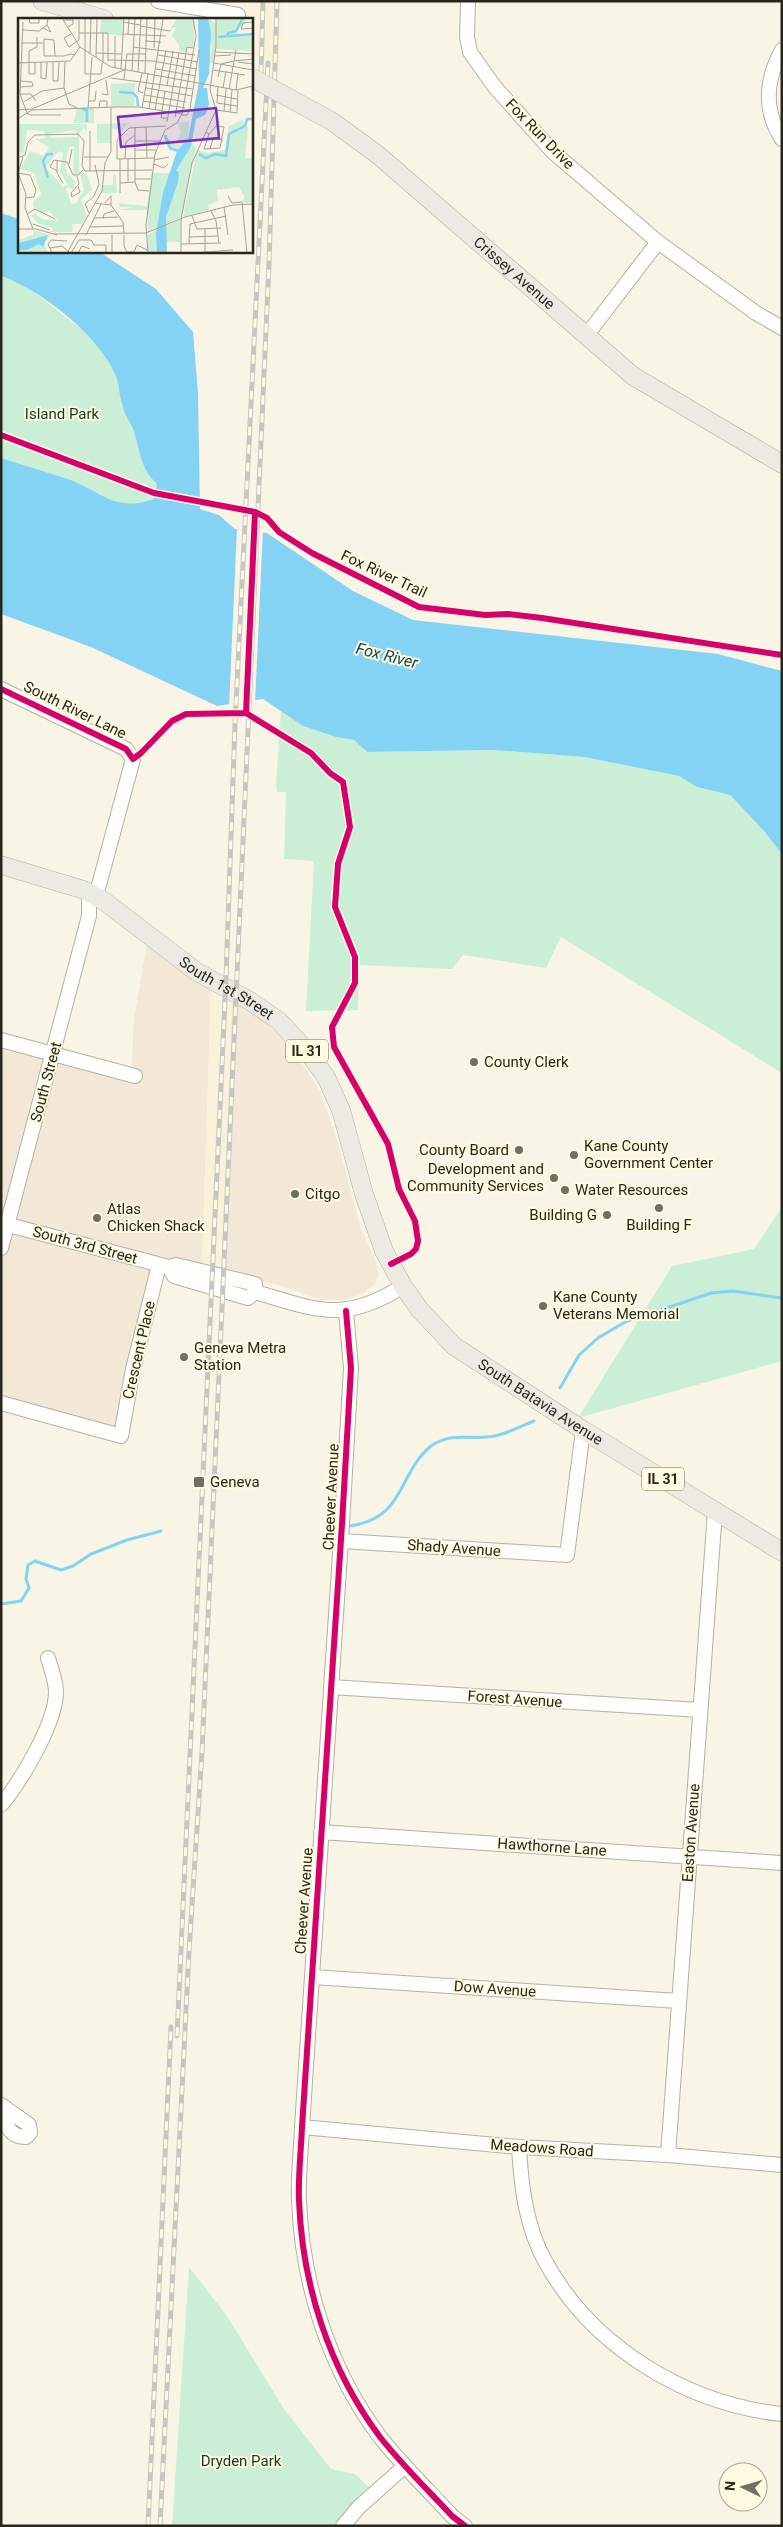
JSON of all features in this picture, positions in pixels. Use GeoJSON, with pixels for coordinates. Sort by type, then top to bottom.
{"type":"FeatureCollection","features":[{"type":"Feature","properties":{"kind":"main road"},"geometry":{"type":"LineString","coordinates":[[42,1],[101,18]]}},
{"type":"Feature","properties":{"kind":"main road","name":"Crissey Avenue"},"geometry":{"type":"LineString","coordinates":[[252,78],[332,122],[378,155],[633,376],[782,464]]}},
{"type":"Feature","properties":{"kind":"main road","name":"South 1st Street"},"geometry":{"type":"LineString","coordinates":[[1,865],[96,896],[197,972],[250,1001],[279,1022],[298,1040],[334,1093],[348,1131],[364,1194]]}},
{"type":"Feature","properties":{"kind":"main road","name":"South Batavia Avenue"},"geometry":{"type":"LineString","coordinates":[[364,1194],[377,1236],[403,1286],[420,1310],[454,1346],[583,1430],[782,1552]]}},
{"type":"Feature","properties":{"kind":"street"},"geometry":{"type":"LineString","coordinates":[[158,1],[238,15]]}},
{"type":"Feature","properties":{"kind":"street","name":"Fox Run Drive"},"geometry":{"type":"LineString","coordinates":[[468,1],[467,37],[470,52],[494,86],[553,152],[658,242],[756,313],[782,328]]}},
{"type":"Feature","properties":{"kind":"street"},"geometry":{"type":"LineString","coordinates":[[782,50],[773,68],[768,86],[771,117],[782,139]]}},
{"type":"Feature","properties":{"kind":"street"},"geometry":{"type":"LineString","coordinates":[[586,336],[658,242]]}},
{"type":"Feature","properties":{"kind":"street","name":"South River Lane"},"geometry":{"type":"LineString","coordinates":[[1,689],[126,749],[133,759]]}},
{"type":"Feature","properties":{"kind":"street","name":"South Street"},"geometry":{"type":"LineString","coordinates":[[1,1248],[4,1224],[54,1054],[89,916],[133,759]]}},
{"type":"Feature","properties":{"kind":"street"},"geometry":{"type":"LineString","coordinates":[[1,1040],[135,1076]]}},
{"type":"Feature","properties":{"kind":"street","name":"South 3rd Street"},"geometry":{"type":"LineString","coordinates":[[4,1224],[164,1266],[174,1276],[232,1294],[248,1298],[255,1292],[318,1310],[346,1311],[381,1300],[403,1286]]}},
{"type":"Feature","properties":{"kind":"street","name":"Crescent Place"},"geometry":{"type":"LineString","coordinates":[[1,1404],[121,1436],[133,1368],[164,1266]]}},
{"type":"Feature","properties":{"kind":"street","name":"Cheever Avenue"},"geometry":{"type":"LineString","coordinates":[[346,1311],[350,1368],[341,1541],[302,2127],[299,2198],[301,2236],[317,2314],[333,2357],[353,2395],[380,2437],[452,2516],[465,2526]]}},
{"type":"Feature","properties":{"kind":"street","name":"Shady Avenue"},"geometry":{"type":"LineString","coordinates":[[341,1541],[567,1555],[583,1430]]}},
{"type":"Feature","properties":{"kind":"street","name":"Easton Avenue"},"geometry":{"type":"LineString","coordinates":[[668,2156],[715,1511]]}},
{"type":"Feature","properties":{"kind":"street"},"geometry":{"type":"LineString","coordinates":[[1,1805],[13,1791],[26,1770],[54,1707],[56,1691],[48,1658]]}},
{"type":"Feature","properties":{"kind":"street","name":"Forest Avenue"},"geometry":{"type":"LineString","coordinates":[[331,1687],[700,1710]]}},
{"type":"Feature","properties":{"kind":"street","name":"Hawthorne Lane"},"geometry":{"type":"LineString","coordinates":[[322,1832],[782,1863]]}},
{"type":"Feature","properties":{"kind":"street","name":"Dow Avenue"},"geometry":{"type":"LineString","coordinates":[[312,1977],[678,2000]]}},
{"type":"Feature","properties":{"kind":"street"},"geometry":{"type":"LineString","coordinates":[[3,2106],[29,2124]]}},
{"type":"Feature","properties":{"kind":"street","name":"Meadows Road"},"geometry":{"type":"LineString","coordinates":[[302,2127],[519,2147],[782,2165]]}},
{"type":"Feature","properties":{"kind":"street"},"geometry":{"type":"LineString","coordinates":[[519,2147],[520,2182],[529,2220],[544,2260],[570,2300],[602,2334],[636,2360],[678,2385],[719,2402],[759,2412],[782,2414]]}},
{"type":"Feature","properties":{"kind":"street"},"geometry":{"type":"LineString","coordinates":[[343,2526],[359,2507],[405,2466]]}},
{"type":"Feature","properties":{"kind":"shaded area"},"geometry":{"type":"Polygon","coordinates":[[[240,1],[282,1],[280,68],[252,54],[252,18],[240,18],[240,1]]]}},
{"type":"Feature","properties":{"kind":"shaded area"},"geometry":{"type":"Polygon","coordinates":[[[147,944],[188,976],[211,990],[202,1265],[188,1265],[161,1256],[128,1377],[118,1433],[1,1401],[1,1257],[55,1056],[131,1077],[134,1018],[147,944]]]}},
{"type":"Feature","properties":{"kind":"shaded area"},"geometry":{"type":"Polygon","coordinates":[[[211,990],[232,1001],[221,1272],[202,1265],[211,990]]]}},
{"type":"Feature","properties":{"kind":"shaded area"},"geometry":{"type":"Polygon","coordinates":[[[232,1001],[261,1019],[278,1034],[307,1070],[320,1092],[338,1143],[360,1226],[377,1265],[379,1275],[374,1285],[359,1295],[344,1300],[321,1300],[279,1285],[221,1272],[232,1001]]]}},
{"type":"Feature","properties":{"kind":"shaded area"},"geometry":{"type":"Polygon","coordinates":[[[1,1046],[43,1057],[2,1216],[1,1216],[1,1046]]]}},
{"type":"Feature","properties":{"kind":"green space","name":"Island Park"},"geometry":{"type":"Polygon","coordinates":[[[1,276],[19,282],[39,296],[88,334],[105,354],[116,376],[122,406],[157,484],[154,499],[140,503],[118,502],[68,479],[1,458],[1,276]]]}},
{"type":"Feature","properties":{"kind":"green space"},"geometry":{"type":"Polygon","coordinates":[[[281,711],[303,726],[336,737],[354,740],[367,752],[494,750],[584,757],[679,776],[697,787],[730,795],[764,831],[782,854],[782,1073],[561,937],[546,968],[463,955],[452,969],[359,965],[358,1010],[306,1011],[314,861],[284,859],[286,792],[277,792],[276,785],[281,711]]]}},
{"type":"Feature","properties":{"kind":"green space"},"geometry":{"type":"Polygon","coordinates":[[[782,1207],[782,1361],[578,1418],[672,1266],[754,1249],[782,1207]]]}},
{"type":"Feature","properties":{"kind":"green space","name":"Dryden Park"},"geometry":{"type":"Polygon","coordinates":[[[189,2267],[227,2316],[284,2409],[331,2469],[355,2474],[372,2490],[335,2526],[172,2526],[189,2267]]]}},
{"type":"Feature","properties":{"kind":"water","name":"Fox River"},"geometry":{"type":"Polygon","coordinates":[[[1,213],[18,219],[18,252],[100,252],[156,289],[193,332],[198,393],[200,509],[219,515],[235,529],[267,533],[353,591],[413,620],[718,654],[782,671],[782,854],[764,831],[730,795],[697,787],[679,776],[584,757],[494,750],[367,752],[354,740],[336,737],[303,726],[263,699],[217,706],[91,647],[1,614],[1,458],[68,479],[118,502],[140,503],[154,499],[157,484],[151,478],[141,458],[133,429],[123,407],[115,374],[96,344],[67,316],[50,303],[33,291],[1,276],[1,213]]]}},
{"type":"Feature","properties":{"kind":"pier"},"geometry":{"type":"Polygon","coordinates":[[[237,527],[251,529],[243,705],[229,707],[237,527]]]}},
{"type":"Feature","properties":{"kind":"pier"},"geometry":{"type":"Polygon","coordinates":[[[255,529],[263,530],[255,703],[247,704],[255,529]]]}},
{"type":"Feature","properties":{"kind":"waterway"},"geometry":{"type":"LineString","coordinates":[[560,1388],[579,1355],[598,1338],[625,1322],[711,1293],[733,1291],[782,1298]]}},
{"type":"Feature","properties":{"kind":"waterway"},"geometry":{"type":"LineString","coordinates":[[350,1526],[368,1521],[382,1514],[399,1494],[420,1457],[437,1442],[458,1437],[499,1435],[534,1421]]}},
{"type":"Feature","properties":{"kind":"waterway"},"geometry":{"type":"LineString","coordinates":[[1,1604],[21,1601],[29,1588],[26,1579],[28,1565],[35,1561],[61,1570],[73,1566],[91,1554],[127,1540],[161,1531]]}},
{"type":"Feature","properties":{"kind":"railway"},"geometry":{"type":"LineString","coordinates":[[261,74],[263,1]]}},
{"type":"Feature","properties":{"kind":"railway"},"geometry":{"type":"LineString","coordinates":[[160,2526],[189,1951],[202,1752],[269,264],[277,1]]}},
{"type":"Feature","properties":{"kind":"railway"},"geometry":{"type":"LineString","coordinates":[[177,2036],[226,978],[235,724],[268,63]]}},
{"type":"Feature","properties":{"kind":"railway"},"geometry":{"type":"LineString","coordinates":[[148,2526],[171,2027]]}},
{"type":"Feature","properties":{"kind":"cycle path","name":"Fox River Trail"},"geometry":{"type":"LineString","coordinates":[[1,435],[154,493],[255,512],[267,518],[279,532],[312,553],[419,607],[485,615],[508,614],[542,618],[782,655]]}},
{"type":"Feature","properties":{"kind":"cycle path"},"geometry":{"type":"LineString","coordinates":[[246,713],[255,512]]}},
{"type":"Feature","properties":{"kind":"cycle path"},"geometry":{"type":"LineString","coordinates":[[1,689],[126,749],[133,759],[172,721],[186,714],[246,713],[311,753],[330,773],[343,782],[350,827],[338,864],[335,907],[355,957],[355,983],[332,1027],[334,1047],[388,1144],[399,1189],[415,1221],[418,1241],[416,1249],[411,1254],[391,1264]]}},
{"type":"Feature","properties":{"kind":"cycle path"},"geometry":{"type":"LineString","coordinates":[[346,1311],[351,1368],[300,2164],[299,2200],[301,2232],[312,2294],[333,2354],[346,2383],[362,2411],[388,2447],[452,2516],[465,2526]]}},
{"type":"Feature","properties":{"kind":"place","name":"County Clerk"},"geometry":{"type":"Point","coordinates":[474,1062]}},
{"type":"Feature","properties":{"kind":"place","name":"County Board"},"geometry":{"type":"Point","coordinates":[519,1150]}},
{"type":"Feature","properties":{"kind":"place","name":"Kane County Government Center"},"geometry":{"type":"Point","coordinates":[574,1155]}},
{"type":"Feature","properties":{"kind":"place","name":"Development and Community Services"},"geometry":{"type":"Point","coordinates":[554,1178]}},
{"type":"Feature","properties":{"kind":"place","name":"Water Resources"},"geometry":{"type":"Point","coordinates":[565,1190]}},
{"type":"Feature","properties":{"kind":"place","name":"Citgo"},"geometry":{"type":"Point","coordinates":[295,1194]}},
{"type":"Feature","properties":{"kind":"place","name":"Building F"},"geometry":{"type":"Point","coordinates":[659,1208]}},
{"type":"Feature","properties":{"kind":"place","name":"Building G"},"geometry":{"type":"Point","coordinates":[607,1215]}},
{"type":"Feature","properties":{"kind":"place","name":"Atlas Chicken Shack"},"geometry":{"type":"Point","coordinates":[97,1218]}},
{"type":"Feature","properties":{"kind":"place","name":"Kane County Veterans Memorial"},"geometry":{"type":"Point","coordinates":[543,1306]}},
{"type":"Feature","properties":{"kind":"place","name":"Geneva Metra Station"},"geometry":{"type":"Point","coordinates":[184,1357]}},
{"type":"Feature","properties":{"kind":"place","name":"Geneva"},"geometry":{"type":"Point","coordinates":[199,1482]}}]}
